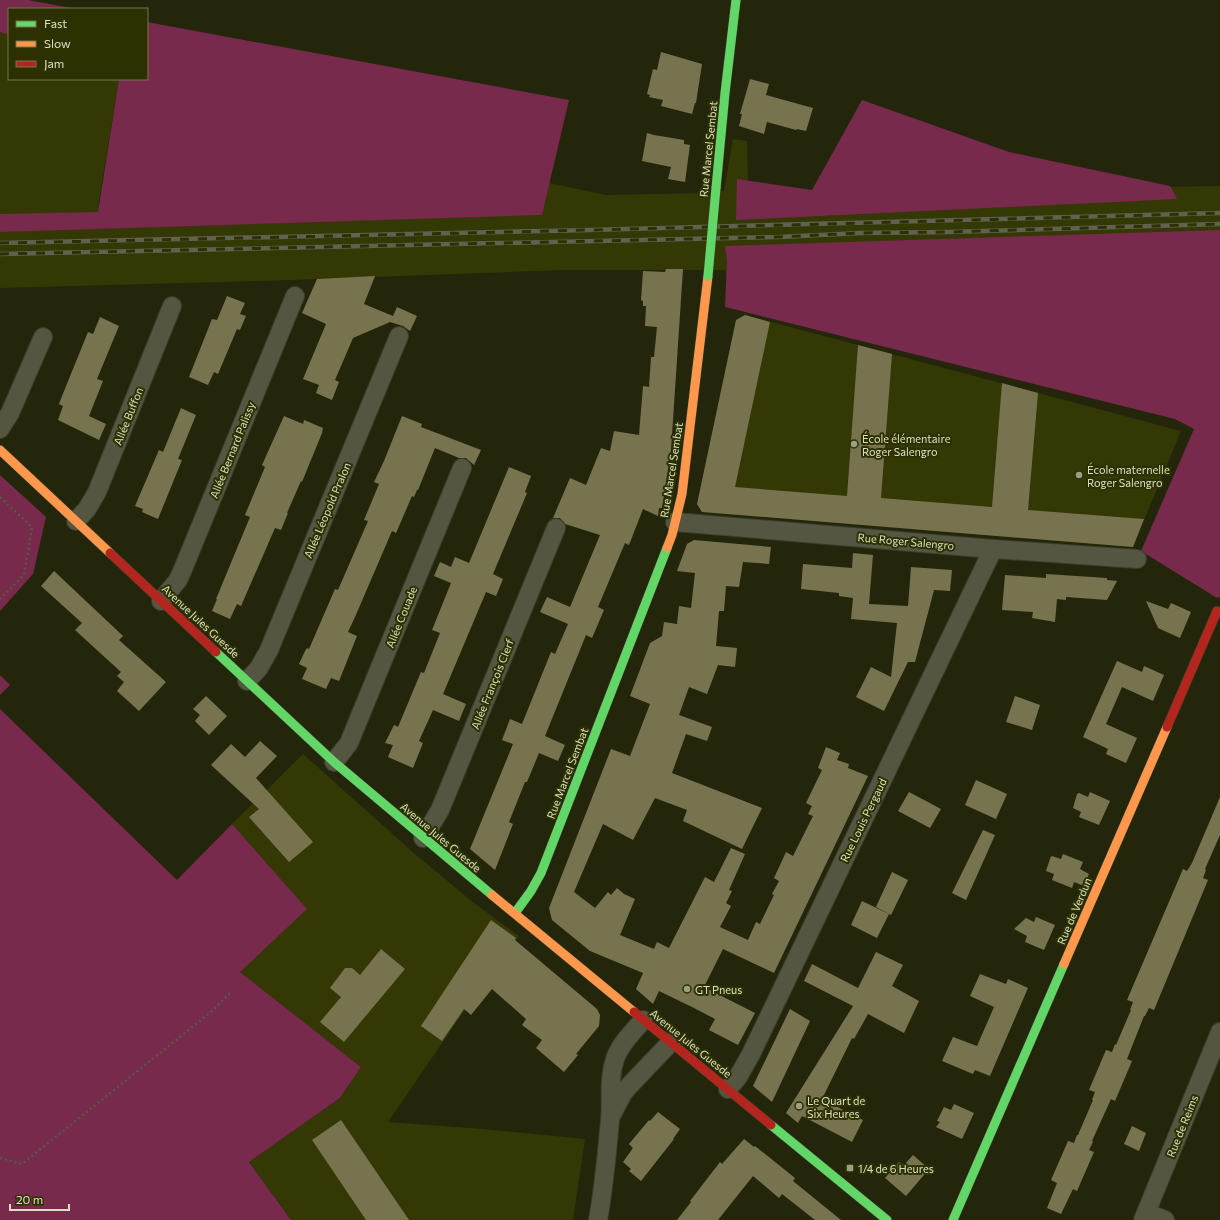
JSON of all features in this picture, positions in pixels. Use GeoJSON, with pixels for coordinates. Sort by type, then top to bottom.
{"type":"FeatureCollection","features":[{"type":"Feature","properties":{"kind":"street","name":"Rue Marcel Sembat"},"geometry":{"type":"LineString","coordinates":[[515,913],[541,873],[667,549],[675,522],[685,472],[708,276],[736,0]]}},
{"type":"Feature","properties":{"kind":"street","name":"Allée Bernard Palissy"},"geometry":{"type":"LineString","coordinates":[[161,601],[178,580],[183,569],[295,296]]}},
{"type":"Feature","properties":{"kind":"street","name":"Allée Buffon"},"geometry":{"type":"LineString","coordinates":[[76,521],[87,509],[97,492],[172,306]]}},
{"type":"Feature","properties":{"kind":"street","name":"Allée Léopold Pralon"},"geometry":{"type":"LineString","coordinates":[[247,681],[259,668],[269,650],[399,336]]}},
{"type":"Feature","properties":{"kind":"street"},"geometry":{"type":"LineString","coordinates":[[0,429],[10,413],[43,337]]}},
{"type":"Feature","properties":{"kind":"street","name":"Avenue Jules Guesde"},"geometry":{"type":"LineString","coordinates":[[0,450],[334,762],[423,838],[887,1220]]}},
{"type":"Feature","properties":{"kind":"street","name":"Allée Couade"},"geometry":{"type":"LineString","coordinates":[[334,762],[349,743],[462,468]]}},
{"type":"Feature","properties":{"kind":"street","name":"Rue Roger Salengro"},"geometry":{"type":"LineString","coordinates":[[675,522],[993,549],[1137,559]]}},
{"type":"Feature","properties":{"kind":"street","name":"Allée François Clerf"},"geometry":{"type":"LineString","coordinates":[[423,838],[440,810],[556,528]]}},
{"type":"Feature","properties":{"kind":"street","name":"Rue Louis Pergaud"},"geometry":{"type":"LineString","coordinates":[[728,1089],[738,1077],[751,1054],[993,549]]}},
{"type":"Feature","properties":{"kind":"street","name":"Rue de Verdun"},"geometry":{"type":"LineString","coordinates":[[953,1220],[1219,612]]}},
{"type":"Feature","properties":{"kind":"street"},"geometry":{"type":"LineString","coordinates":[[598,1220],[610,1118],[611,1081],[615,1059],[618,1051],[643,1020]]}},
{"type":"Feature","properties":{"kind":"street","name":"Rue de Reims"},"geometry":{"type":"LineString","coordinates":[[1145,1216],[1220,1032]]}},
{"type":"Feature","properties":{"kind":"street"},"geometry":{"type":"LineString","coordinates":[[610,1118],[630,1085],[671,1042]]}},
{"type":"Feature","properties":{"kind":"street"},"geometry":{"type":"LineString","coordinates":[[1145,1216],[1165,1220]]}},
{"type":"Feature","properties":{"kind":"path"},"geometry":{"type":"LineString","coordinates":[[0,497],[32,527],[24,575],[0,599]]}},
{"type":"Feature","properties":{"kind":"path"},"geometry":{"type":"LineString","coordinates":[[0,1158],[22,1164],[211,1012],[230,993]]}},
{"type":"Feature","properties":{"kind":"shaded area"},"geometry":{"type":"Polygon","coordinates":[[[0,0],[28,0],[72,8],[8,8],[8,35],[0,32],[0,0]]]}},
{"type":"Feature","properties":{"kind":"shaded area"},"geometry":{"type":"Polygon","coordinates":[[[148,22],[569,100],[542,215],[0,232],[0,214],[98,212],[119,80],[148,80],[148,22]]]}},
{"type":"Feature","properties":{"kind":"shaded area"},"geometry":{"type":"Polygon","coordinates":[[[0,32],[8,35],[8,80],[119,80],[98,207],[549,183],[606,195],[704,193],[724,191],[733,139],[747,141],[748,181],[743,196],[1009,189],[1220,186],[1220,254],[753,266],[726,276],[725,270],[563,270],[290,280],[0,288],[0,32]]]}},
{"type":"Feature","properties":{"kind":"shaded area"},"geometry":{"type":"Polygon","coordinates":[[[862,100],[1009,152],[1170,186],[1177,199],[736,220],[737,179],[812,190],[862,100]]]}},
{"type":"Feature","properties":{"kind":"shaded area"},"geometry":{"type":"Polygon","coordinates":[[[1220,230],[1220,597],[1217,598],[1141,551],[1194,429],[1175,419],[725,307],[727,261],[725,246],[1220,230]]]}},
{"type":"Feature","properties":{"kind":"shaded area","name":"École élémentaire Roger Salengro"},"geometry":{"type":"Polygon","coordinates":[[[745,315],[1181,431],[1133,547],[702,512],[745,315]]]}},
{"type":"Feature","properties":{"kind":"shaded area"},"geometry":{"type":"Polygon","coordinates":[[[0,475],[46,517],[33,574],[0,611],[0,475]]]}},
{"type":"Feature","properties":{"kind":"shaded area"},"geometry":{"type":"Polygon","coordinates":[[[0,675],[10,685],[0,695],[0,675]]]}},
{"type":"Feature","properties":{"kind":"shaded area"},"geometry":{"type":"Polygon","coordinates":[[[0,709],[177,880],[232,824],[307,909],[240,972],[361,1067],[340,1098],[249,1162],[291,1220],[0,1220],[0,709]]]}},
{"type":"Feature","properties":{"kind":"shaded area"},"geometry":{"type":"Polygon","coordinates":[[[303,754],[415,854],[474,903],[519,936],[484,982],[388,1122],[585,1139],[573,1220],[291,1220],[249,1162],[340,1098],[361,1067],[240,972],[232,824],[303,754]]]}},
{"type":"Feature","properties":{"kind":"building"},"geometry":{"type":"Polygon","coordinates":[[[661,52],[702,64],[696,103],[692,114],[661,106],[663,100],[649,97],[650,95],[647,94],[653,69],[657,70],[661,52]]]}},
{"type":"Feature","properties":{"kind":"building"},"geometry":{"type":"Polygon","coordinates":[[[750,79],[769,84],[766,95],[813,108],[806,131],[796,130],[767,122],[764,134],[739,126],[742,114],[740,114],[750,79]]]}},
{"type":"Feature","properties":{"kind":"building"},"geometry":{"type":"Polygon","coordinates":[[[647,133],[684,140],[684,144],[690,145],[685,182],[668,179],[671,167],[642,161],[647,133]]]}},
{"type":"Feature","properties":{"kind":"building"},"geometry":{"type":"Polygon","coordinates":[[[666,269],[683,269],[671,450],[662,508],[659,508],[658,516],[643,509],[629,545],[625,543],[598,607],[604,610],[592,638],[586,635],[545,736],[565,745],[558,761],[539,753],[527,782],[525,782],[509,822],[513,824],[495,870],[470,849],[513,744],[502,740],[510,719],[522,724],[551,652],[555,654],[568,624],[540,612],[547,597],[570,607],[600,535],[565,524],[560,518],[553,518],[570,478],[586,485],[601,448],[610,451],[614,431],[639,435],[643,386],[649,387],[651,357],[654,357],[657,327],[645,326],[646,306],[643,306],[643,301],[641,300],[643,271],[665,272],[666,269]]]}},
{"type":"Feature","properties":{"kind":"building"},"geometry":{"type":"Polygon","coordinates":[[[375,276],[364,304],[393,316],[397,307],[417,316],[410,331],[403,326],[390,322],[353,338],[335,380],[339,382],[332,400],[316,393],[319,385],[303,379],[326,324],[302,313],[317,279],[375,276]]]}},
{"type":"Feature","properties":{"kind":"building"},"geometry":{"type":"Polygon","coordinates":[[[227,296],[245,303],[240,314],[246,316],[240,330],[237,329],[218,374],[214,372],[208,385],[189,377],[212,319],[217,320],[227,296]]]}},
{"type":"Feature","properties":{"kind":"building"},"geometry":{"type":"Polygon","coordinates":[[[745,315],[770,322],[735,487],[847,496],[858,345],[892,354],[881,498],[992,507],[1002,383],[1038,393],[1028,510],[1144,519],[1133,547],[702,512],[697,504],[736,320],[745,315]]]}},
{"type":"Feature","properties":{"kind":"building"},"geometry":{"type":"Polygon","coordinates":[[[100,317],[119,326],[97,379],[103,381],[89,416],[106,424],[99,440],[58,420],[63,406],[59,404],[60,401],[88,332],[93,334],[100,317]]]}},
{"type":"Feature","properties":{"kind":"building"},"geometry":{"type":"Polygon","coordinates":[[[181,408],[196,415],[178,459],[182,460],[158,519],[142,512],[143,509],[135,506],[159,450],[163,452],[181,408]]]}},
{"type":"Feature","properties":{"kind":"building"},"geometry":{"type":"Polygon","coordinates":[[[284,416],[303,424],[304,420],[323,428],[322,433],[281,530],[275,528],[241,606],[237,604],[230,619],[212,611],[250,517],[245,515],[265,467],[262,465],[284,416]]]}},
{"type":"Feature","properties":{"kind":"building"},"geometry":{"type":"Polygon","coordinates":[[[402,416],[422,424],[421,427],[481,450],[474,465],[466,458],[459,458],[435,448],[418,490],[414,497],[412,496],[396,533],[392,531],[348,632],[357,636],[339,681],[331,678],[326,689],[302,679],[307,668],[299,664],[307,648],[309,649],[335,589],[338,590],[368,521],[364,520],[379,484],[374,482],[402,416]]]}},
{"type":"Feature","properties":{"kind":"building"},"geometry":{"type":"Polygon","coordinates":[[[509,467],[531,476],[525,492],[527,493],[493,574],[503,579],[496,596],[486,592],[443,694],[466,704],[459,721],[433,710],[419,741],[423,743],[413,768],[388,757],[393,745],[385,743],[394,725],[398,727],[421,672],[424,673],[440,633],[432,630],[451,583],[434,576],[440,562],[451,567],[455,557],[469,563],[509,467]]]}},
{"type":"Feature","properties":{"kind":"building"},"geometry":{"type":"Polygon","coordinates":[[[694,540],[771,547],[769,564],[743,562],[739,587],[726,586],[724,611],[719,611],[716,646],[737,648],[735,667],[718,665],[707,694],[689,687],[679,715],[712,727],[707,741],[686,734],[672,773],[762,808],[742,849],[683,821],[687,810],[655,798],[633,840],[603,824],[574,892],[595,908],[608,892],[611,895],[617,888],[624,894],[635,899],[620,935],[654,949],[657,942],[669,948],[705,877],[714,882],[731,848],[745,854],[729,890],[732,891],[726,903],[731,906],[720,927],[748,940],[756,922],[760,924],[774,895],[772,894],[779,881],[774,878],[786,852],[793,856],[813,816],[808,814],[812,806],[806,803],[822,770],[818,768],[826,747],[840,753],[837,760],[849,764],[848,768],[868,776],[774,973],[723,949],[704,987],[755,1013],[738,1045],[709,1030],[715,1019],[659,991],[653,1004],[636,989],[643,973],[590,951],[552,920],[549,908],[611,749],[630,756],[650,704],[630,696],[650,643],[662,636],[664,622],[677,624],[679,606],[691,608],[695,573],[677,571],[687,544],[694,540]]]}},
{"type":"Feature","properties":{"kind":"building"},"geometry":{"type":"Polygon","coordinates":[[[853,553],[873,555],[869,604],[908,606],[911,567],[952,570],[950,591],[934,590],[915,662],[908,662],[884,711],[856,697],[871,667],[891,677],[897,623],[851,619],[853,598],[839,596],[839,593],[801,589],[803,564],[852,568],[853,553]]]}},
{"type":"Feature","properties":{"kind":"building"},"geometry":{"type":"Polygon","coordinates":[[[54,571],[123,636],[119,640],[166,682],[139,711],[117,691],[124,682],[117,676],[121,672],[75,630],[82,623],[41,586],[54,571]]]}},
{"type":"Feature","properties":{"kind":"building"},"geometry":{"type":"Polygon","coordinates":[[[1046,574],[1107,578],[1107,580],[1117,581],[1107,600],[1066,597],[1066,600],[1057,599],[1055,622],[1032,618],[1033,612],[1002,610],[1005,575],[1046,578],[1046,574]]]}},
{"type":"Feature","properties":{"kind":"building"},"geometry":{"type":"Polygon","coordinates":[[[1146,601],[1168,609],[1171,603],[1191,612],[1180,638],[1158,628],[1146,601]]]}},
{"type":"Feature","properties":{"kind":"building"},"geometry":{"type":"Polygon","coordinates":[[[1117,661],[1142,672],[1144,666],[1164,675],[1153,701],[1122,687],[1106,724],[1137,738],[1126,763],[1106,754],[1108,749],[1083,737],[1117,661]]]}},
{"type":"Feature","properties":{"kind":"building"},"geometry":{"type":"Polygon","coordinates":[[[206,696],[227,716],[209,735],[195,721],[200,715],[193,709],[206,696]]]}},
{"type":"Feature","properties":{"kind":"building"},"geometry":{"type":"Polygon","coordinates":[[[1015,696],[1040,705],[1032,730],[1006,722],[1015,696]]]}},
{"type":"Feature","properties":{"kind":"building"},"geometry":{"type":"Polygon","coordinates":[[[260,741],[277,756],[256,778],[313,842],[289,862],[249,817],[259,809],[211,765],[231,744],[245,757],[260,741]]]}},
{"type":"Feature","properties":{"kind":"building"},"geometry":{"type":"Polygon","coordinates":[[[976,780],[1007,794],[996,819],[965,805],[976,780]]]}},
{"type":"Feature","properties":{"kind":"building"},"geometry":{"type":"Polygon","coordinates":[[[909,792],[941,809],[930,828],[898,811],[909,792]]]}},
{"type":"Feature","properties":{"kind":"building"},"geometry":{"type":"Polygon","coordinates":[[[1090,792],[1110,801],[1099,825],[1079,817],[1081,812],[1073,808],[1077,794],[1079,793],[1088,797],[1090,792]]]}},
{"type":"Feature","properties":{"kind":"building"},"geometry":{"type":"Polygon","coordinates":[[[1220,797],[1220,835],[1205,869],[1203,878],[1208,880],[1154,1010],[1149,1008],[1144,1016],[1127,1059],[1132,1061],[1115,1101],[1111,1099],[1092,1141],[1093,1142],[1089,1150],[1094,1152],[1077,1191],[1073,1189],[1061,1214],[1047,1208],[1057,1183],[1051,1180],[1068,1141],[1074,1143],[1078,1135],[1095,1092],[1089,1090],[1106,1050],[1112,1052],[1115,1044],[1116,1045],[1133,1002],[1127,1000],[1183,869],[1187,871],[1192,863],[1220,797]]]}},
{"type":"Feature","properties":{"kind":"building"},"geometry":{"type":"Polygon","coordinates":[[[983,830],[995,835],[966,900],[952,893],[983,830]]]}},
{"type":"Feature","properties":{"kind":"building"},"geometry":{"type":"Polygon","coordinates":[[[1063,854],[1083,862],[1080,869],[1089,874],[1084,886],[1074,882],[1072,888],[1052,880],[1054,874],[1046,871],[1051,856],[1061,859],[1063,854]]]}},
{"type":"Feature","properties":{"kind":"building"},"geometry":{"type":"Polygon","coordinates":[[[892,872],[908,880],[891,915],[876,907],[892,872]]]}},
{"type":"Feature","properties":{"kind":"building"},"geometry":{"type":"Polygon","coordinates":[[[862,901],[889,914],[877,938],[851,925],[862,901]]]}},
{"type":"Feature","properties":{"kind":"building"},"geometry":{"type":"Polygon","coordinates":[[[1036,917],[1055,925],[1044,950],[1025,942],[1027,936],[1014,929],[1026,918],[1034,922],[1036,917]]]}},
{"type":"Feature","properties":{"kind":"building"},"geometry":{"type":"Polygon","coordinates":[[[491,920],[516,938],[515,940],[597,1009],[600,1015],[599,1026],[576,1054],[578,1055],[564,1072],[536,1048],[542,1040],[522,1025],[526,1019],[492,989],[471,1015],[464,1009],[442,1041],[421,1026],[491,920]]]}},
{"type":"Feature","properties":{"kind":"building"},"geometry":{"type":"Polygon","coordinates":[[[381,949],[405,969],[344,1042],[320,1022],[341,997],[330,988],[345,968],[352,968],[360,975],[381,949]]]}},
{"type":"Feature","properties":{"kind":"building"},"geometry":{"type":"Polygon","coordinates":[[[876,952],[903,965],[892,986],[919,1001],[904,1033],[868,1014],[854,1039],[852,1038],[822,1099],[863,1120],[852,1142],[802,1116],[798,1123],[786,1113],[853,1006],[804,981],[812,964],[858,988],[876,952]]]}},
{"type":"Feature","properties":{"kind":"building"},"geometry":{"type":"Polygon","coordinates":[[[980,974],[1006,984],[1008,979],[1028,988],[990,1076],[975,1070],[973,1074],[942,1061],[953,1037],[977,1046],[994,1007],[970,996],[980,974]]]}},
{"type":"Feature","properties":{"kind":"building"},"geometry":{"type":"Polygon","coordinates":[[[790,1009],[810,1021],[772,1102],[753,1086],[790,1009]]]}},
{"type":"Feature","properties":{"kind":"building"},"geometry":{"type":"Polygon","coordinates":[[[954,1104],[974,1113],[962,1139],[936,1127],[940,1122],[937,1121],[944,1107],[951,1110],[954,1104]]]}},
{"type":"Feature","properties":{"kind":"building"},"geometry":{"type":"Polygon","coordinates":[[[658,1112],[680,1129],[674,1139],[641,1181],[629,1171],[631,1169],[623,1162],[633,1148],[629,1144],[649,1120],[650,1121],[658,1112]]]}},
{"type":"Feature","properties":{"kind":"building"},"geometry":{"type":"Polygon","coordinates":[[[341,1120],[409,1220],[366,1220],[312,1140],[341,1120]]]}},
{"type":"Feature","properties":{"kind":"building"},"geometry":{"type":"Polygon","coordinates":[[[1132,1126],[1146,1133],[1139,1151],[1124,1144],[1132,1126]]]}},
{"type":"Feature","properties":{"kind":"building"},"geometry":{"type":"Polygon","coordinates":[[[744,1139],[795,1178],[793,1181],[841,1220],[815,1220],[782,1194],[779,1198],[753,1176],[718,1220],[677,1220],[720,1162],[722,1164],[744,1139]]]}},
{"type":"Feature","properties":{"kind":"building"},"geometry":{"type":"Polygon","coordinates":[[[913,1155],[929,1169],[906,1196],[885,1178],[899,1162],[904,1165],[913,1155]]]}},
{"type":"Feature","properties":{"kind":"railway"},"geometry":{"type":"LineString","coordinates":[[0,243],[610,230],[1220,213]]}},
{"type":"Feature","properties":{"kind":"railway"},"geometry":{"type":"LineString","coordinates":[[0,254],[779,237],[861,233],[950,232],[1220,224]]}},
{"type":"Feature","properties":{"kind":"traffic: fast"},"geometry":{"type":"LineString","coordinates":[[716,188],[736,0]]}},
{"type":"Feature","properties":{"kind":"traffic: fast"},"geometry":{"type":"LineString","coordinates":[[708,276],[716,188]]}},
{"type":"Feature","properties":{"kind":"traffic: fast"},"geometry":{"type":"LineString","coordinates":[[515,913],[531,891],[541,873],[667,548]]}},
{"type":"Feature","properties":{"kind":"traffic: fast"},"geometry":{"type":"LineString","coordinates":[[216,652],[334,762],[492,895]]}},
{"type":"Feature","properties":{"kind":"traffic: fast"},"geometry":{"type":"LineString","coordinates":[[953,1220],[1064,964]]}},
{"type":"Feature","properties":{"kind":"traffic: fast"},"geometry":{"type":"LineString","coordinates":[[771,1125],[887,1220]]}},
{"type":"Feature","properties":{"kind":"traffic: slow"},"geometry":{"type":"LineString","coordinates":[[667,548],[672,535],[682,494],[708,276]]}},
{"type":"Feature","properties":{"kind":"traffic: slow"},"geometry":{"type":"LineString","coordinates":[[0,450],[110,553]]}},
{"type":"Feature","properties":{"kind":"traffic: slow"},"geometry":{"type":"LineString","coordinates":[[1064,964],[1167,727]]}},
{"type":"Feature","properties":{"kind":"traffic: slow"},"geometry":{"type":"LineString","coordinates":[[492,895],[634,1012]]}},
{"type":"Feature","properties":{"kind":"traffic: jam"},"geometry":{"type":"LineString","coordinates":[[110,553],[216,652]]}},
{"type":"Feature","properties":{"kind":"traffic: jam"},"geometry":{"type":"LineString","coordinates":[[1167,727],[1217,611],[1220,613]]}},
{"type":"Feature","properties":{"kind":"traffic: jam"},"geometry":{"type":"LineString","coordinates":[[634,1012],[771,1125]]}},
{"type":"Feature","properties":{"kind":"place","name":"École élémentaire Roger Salengro"},"geometry":{"type":"Point","coordinates":[854,444]}},
{"type":"Feature","properties":{"kind":"place","name":"École maternelle Roger Salengro"},"geometry":{"type":"Point","coordinates":[1079,475]}},
{"type":"Feature","properties":{"kind":"place","name":"GT Pneus"},"geometry":{"type":"Point","coordinates":[687,989]}},
{"type":"Feature","properties":{"kind":"place","name":"Le Quart de Six Heures"},"geometry":{"type":"Point","coordinates":[799,1106]}},
{"type":"Feature","properties":{"kind":"place","name":"1/4 de 6 Heures"},"geometry":{"type":"Point","coordinates":[850,1168]}}]}
